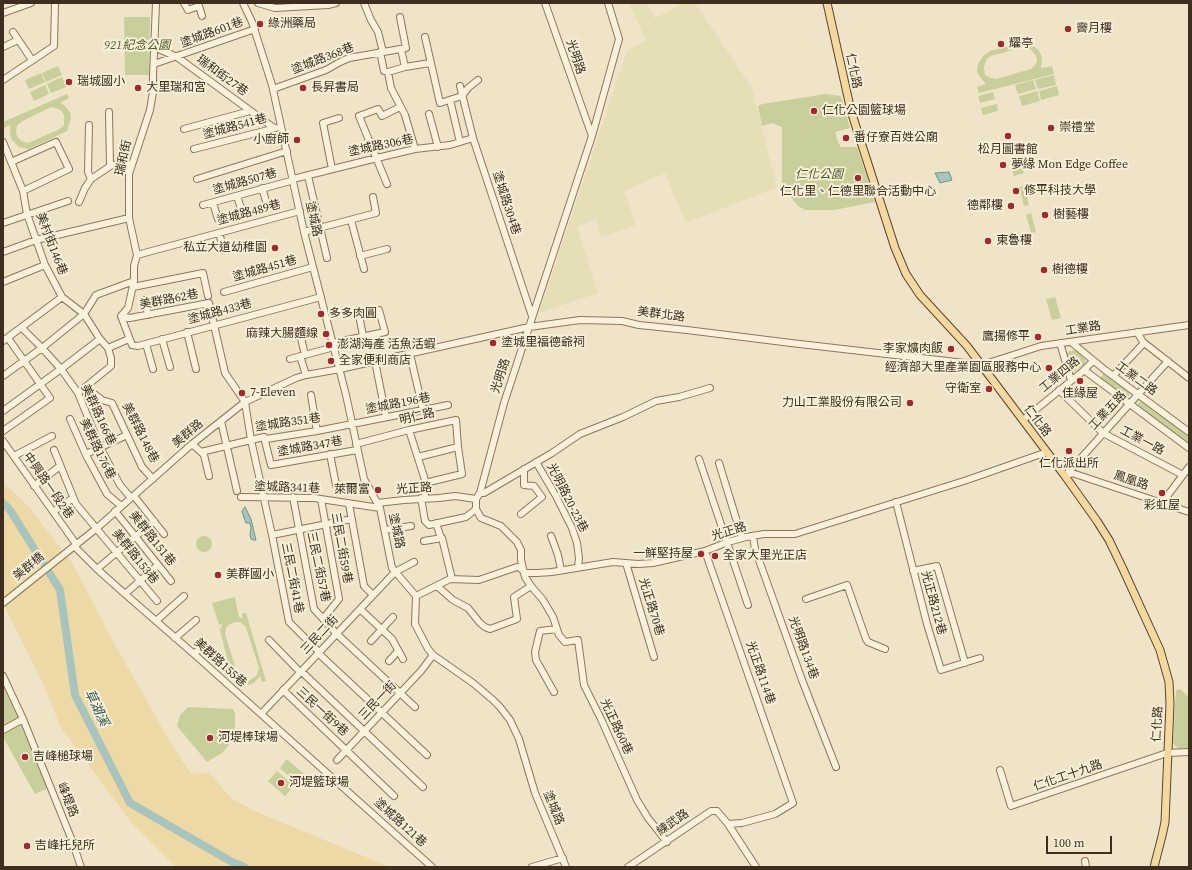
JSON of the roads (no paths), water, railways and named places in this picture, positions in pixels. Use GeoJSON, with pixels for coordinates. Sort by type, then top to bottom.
{"type":"FeatureCollection","features":[{"type":"Feature","properties":{"kind":"main road","name":"仁化路"},"geometry":{"type":"LineString","coordinates":[[828,3],[851,111],[899,259],[906,274],[916,289],[982,365],[1065,476],[1109,540],[1153,632],[1163,658],[1169,682],[1165,822],[1154,867]]}},
{"type":"Feature","properties":{"kind":"street"},"geometry":{"type":"LineString","coordinates":[[3,13],[31,3]]}},
{"type":"Feature","properties":{"kind":"street"},"geometry":{"type":"LineString","coordinates":[[3,80],[54,46],[54,3]]}},
{"type":"Feature","properties":{"kind":"street","name":"瑞和街"},"geometry":{"type":"LineString","coordinates":[[121,316],[128,308],[134,284],[134,266],[137,255],[129,218],[129,174],[150,110],[154,92],[156,3]]}},
{"type":"Feature","properties":{"kind":"street"},"geometry":{"type":"LineString","coordinates":[[184,3],[188,10],[198,6],[202,16]]}},
{"type":"Feature","properties":{"kind":"street"},"geometry":{"type":"LineString","coordinates":[[244,4],[252,3]]}},
{"type":"Feature","properties":{"kind":"street"},"geometry":{"type":"LineString","coordinates":[[258,3],[276,8],[328,5],[336,3]]}},
{"type":"Feature","properties":{"kind":"street"},"geometry":{"type":"LineString","coordinates":[[364,3],[378,32],[384,71]]}},
{"type":"Feature","properties":{"kind":"street","name":"光明路"},"geometry":{"type":"LineString","coordinates":[[480,493],[502,410],[592,136],[545,3]]}},
{"type":"Feature","properties":{"kind":"street"},"geometry":{"type":"LineString","coordinates":[[592,136],[619,39],[608,3]]}},
{"type":"Feature","properties":{"kind":"street","name":"塗城路"},"geometry":{"type":"LineString","coordinates":[[244,4],[255,29],[273,89],[294,180],[304,232],[340,369],[364,479],[378,505],[385,530],[392,568],[416,596],[415,624],[428,650],[473,683],[493,700],[510,720],[519,739],[535,793],[566,867]]}},
{"type":"Feature","properties":{"kind":"street"},"geometry":{"type":"LineString","coordinates":[[400,17],[405,67]]}},
{"type":"Feature","properties":{"kind":"street","name":"塗城路601巷"},"geometry":{"type":"LineString","coordinates":[[154,64],[255,29]]}},
{"type":"Feature","properties":{"kind":"street"},"geometry":{"type":"LineString","coordinates":[[13,32],[32,60]]}},
{"type":"Feature","properties":{"kind":"street"},"geometry":{"type":"LineString","coordinates":[[425,37],[440,103],[462,96],[468,88],[478,80]]}},
{"type":"Feature","properties":{"kind":"street"},"geometry":{"type":"LineString","coordinates":[[3,47],[18,40]]}},
{"type":"Feature","properties":{"kind":"street","name":"瑞和街27巷"},"geometry":{"type":"LineString","coordinates":[[154,46],[177,57],[274,128]]}},
{"type":"Feature","properties":{"kind":"street","name":"塗城路368巷"},"geometry":{"type":"LineString","coordinates":[[273,89],[326,70],[349,58],[404,49]]}},
{"type":"Feature","properties":{"kind":"street"},"geometry":{"type":"LineString","coordinates":[[415,150],[405,115],[391,88],[388,72],[405,67],[430,63]]}},
{"type":"Feature","properties":{"kind":"street","name":"塗城路304巷"},"geometry":{"type":"LineString","coordinates":[[460,86],[473,138],[532,316]]}},
{"type":"Feature","properties":{"kind":"street"},"geometry":{"type":"LineString","coordinates":[[450,100],[460,142]]}},
{"type":"Feature","properties":{"kind":"street"},"geometry":{"type":"LineString","coordinates":[[387,184],[359,116],[378,109],[382,116],[400,107]]}},
{"type":"Feature","properties":{"kind":"street"},"geometry":{"type":"LineString","coordinates":[[184,129],[250,111]]}},
{"type":"Feature","properties":{"kind":"street"},"geometry":{"type":"LineString","coordinates":[[109,112],[110,166]]}},
{"type":"Feature","properties":{"kind":"street"},"geometry":{"type":"LineString","coordinates":[[429,114],[438,147]]}},
{"type":"Feature","properties":{"kind":"street"},"geometry":{"type":"LineString","coordinates":[[332,169],[323,123],[339,118]]}},
{"type":"Feature","properties":{"kind":"street"},"geometry":{"type":"LineString","coordinates":[[89,125],[88,172],[91,179]]}},
{"type":"Feature","properties":{"kind":"street","name":"塗城路541巷"},"geometry":{"type":"LineString","coordinates":[[194,149],[281,127]]}},
{"type":"Feature","properties":{"kind":"street"},"geometry":{"type":"LineString","coordinates":[[384,144],[411,138]]}},
{"type":"Feature","properties":{"kind":"street","name":"塗城路306巷"},"geometry":{"type":"LineString","coordinates":[[294,180],[377,158],[415,150],[450,145],[473,138]]}},
{"type":"Feature","properties":{"kind":"street","name":"美村街146巷"},"geometry":{"type":"LineString","coordinates":[[3,142],[23,191],[27,214],[45,265],[62,297],[84,314],[100,339],[108,348]]}},
{"type":"Feature","properties":{"kind":"street"},"geometry":{"type":"LineString","coordinates":[[11,162],[56,142],[69,168],[23,191]]}},
{"type":"Feature","properties":{"kind":"street"},"geometry":{"type":"LineString","coordinates":[[197,179],[287,151]]}},
{"type":"Feature","properties":{"kind":"street"},"geometry":{"type":"LineString","coordinates":[[79,202],[91,179],[110,166],[132,164]]}},
{"type":"Feature","properties":{"kind":"street"},"geometry":{"type":"LineString","coordinates":[[308,176],[327,258]]}},
{"type":"Feature","properties":{"kind":"street","name":"塗城路507巷"},"geometry":{"type":"LineString","coordinates":[[203,205],[294,180]]}},
{"type":"Feature","properties":{"kind":"street"},"geometry":{"type":"LineString","coordinates":[[262,188],[266,201]]}},
{"type":"Feature","properties":{"kind":"street"},"geometry":{"type":"LineString","coordinates":[[237,196],[242,212]]}},
{"type":"Feature","properties":{"kind":"street"},"geometry":{"type":"LineString","coordinates":[[304,232],[376,213],[373,197]]}},
{"type":"Feature","properties":{"kind":"street"},"geometry":{"type":"LineString","coordinates":[[3,222],[68,201]]}},
{"type":"Feature","properties":{"kind":"street"},"geometry":{"type":"LineString","coordinates":[[213,203],[218,219]]}},
{"type":"Feature","properties":{"kind":"street","name":"塗城路489巷"},"geometry":{"type":"LineString","coordinates":[[137,255],[300,210]]}},
{"type":"Feature","properties":{"kind":"street"},"geometry":{"type":"LineString","coordinates":[[3,252],[36,240],[129,218]]}},
{"type":"Feature","properties":{"kind":"street"},"geometry":{"type":"LineString","coordinates":[[351,220],[364,269]]}},
{"type":"Feature","properties":{"kind":"street"},"geometry":{"type":"LineString","coordinates":[[219,233],[224,250]]}},
{"type":"Feature","properties":{"kind":"street"},"geometry":{"type":"LineString","coordinates":[[360,256],[388,249]]}},
{"type":"Feature","properties":{"kind":"street"},"geometry":{"type":"LineString","coordinates":[[3,282],[45,265]]}},
{"type":"Feature","properties":{"kind":"street","name":"塗城路451巷"},"geometry":{"type":"LineString","coordinates":[[224,292],[313,267]]}},
{"type":"Feature","properties":{"kind":"street"},"geometry":{"type":"LineString","coordinates":[[3,376],[42,348],[84,314],[96,294],[134,284],[203,273],[208,296]]}},
{"type":"Feature","properties":{"kind":"street"},"geometry":{"type":"LineString","coordinates":[[3,431],[50,398],[25,361],[6,340],[62,297]]}},
{"type":"Feature","properties":{"kind":"street","name":"塗城路433巷"},"geometry":{"type":"LineString","coordinates":[[146,344],[321,297]]}},
{"type":"Feature","properties":{"kind":"street"},"geometry":{"type":"LineString","coordinates":[[145,300],[148,315]]}},
{"type":"Feature","properties":{"kind":"street","name":"美群路62巷"},"geometry":{"type":"LineString","coordinates":[[121,316],[130,318],[209,303],[225,373],[245,402]]}},
{"type":"Feature","properties":{"kind":"street"},"geometry":{"type":"LineString","coordinates":[[290,359],[363,336],[385,332],[379,310]]}},
{"type":"Feature","properties":{"kind":"street"},"geometry":{"type":"LineString","coordinates":[[359,315],[363,336]]}},
{"type":"Feature","properties":{"kind":"street"},"geometry":{"type":"LineString","coordinates":[[121,316],[132,345],[138,346],[146,344],[153,369]]}},
{"type":"Feature","properties":{"kind":"street","name":"美群北路"},"geometry":{"type":"LineString","coordinates":[[340,369],[530,327],[580,320],[622,321],[639,325],[791,344],[982,365]]}},
{"type":"Feature","properties":{"kind":"street","name":"工業路"},"geometry":{"type":"LineString","coordinates":[[982,365],[1034,348],[1189,325]]}},
{"type":"Feature","properties":{"kind":"street","name":"美群路166巷"},"geometry":{"type":"LineString","coordinates":[[22,328],[61,369],[78,393],[100,447],[120,485],[154,521],[164,534]]}},
{"type":"Feature","properties":{"kind":"street"},"geometry":{"type":"LineString","coordinates":[[187,332],[196,369]]}},
{"type":"Feature","properties":{"kind":"street"},"geometry":{"type":"LineString","coordinates":[[1137,332],[1144,343],[1189,378]]}},
{"type":"Feature","properties":{"kind":"street"},"geometry":{"type":"LineString","coordinates":[[301,338],[306,375]]}},
{"type":"Feature","properties":{"kind":"street"},"geometry":{"type":"LineString","coordinates":[[3,411],[100,339]]}},
{"type":"Feature","properties":{"kind":"street"},"geometry":{"type":"LineString","coordinates":[[78,393],[111,366],[111,358],[108,348],[130,339]]}},
{"type":"Feature","properties":{"kind":"street"},"geometry":{"type":"LineString","coordinates":[[162,339],[170,367]]}},
{"type":"Feature","properties":{"kind":"street","name":"工業二路"},"geometry":{"type":"LineString","coordinates":[[1071,342],[1093,361],[1189,432]]}},
{"type":"Feature","properties":{"kind":"street"},"geometry":{"type":"LineString","coordinates":[[1060,343],[1071,380]]}},
{"type":"Feature","properties":{"kind":"street"},"geometry":{"type":"LineString","coordinates":[[1113,376],[1144,343]]}},
{"type":"Feature","properties":{"kind":"street"},"geometry":{"type":"LineString","coordinates":[[410,354],[423,410]]}},
{"type":"Feature","properties":{"kind":"street"},"geometry":{"type":"LineString","coordinates":[[374,361],[386,417]]}},
{"type":"Feature","properties":{"kind":"street","name":"工業四路"},"geometry":{"type":"LineString","coordinates":[[1023,420],[1093,361]]}},
{"type":"Feature","properties":{"kind":"street","name":"工業五路"},"geometry":{"type":"LineString","coordinates":[[1065,476],[1168,362]]}},
{"type":"Feature","properties":{"kind":"street","name":"美群路"},"geometry":{"type":"LineString","coordinates":[[70,549],[97,528],[192,444],[245,402],[296,378],[340,369]]}},
{"type":"Feature","properties":{"kind":"street","name":"工業二路"},"geometry":{"type":"LineString","coordinates":[[1084,370],[1189,448]]}},
{"type":"Feature","properties":{"kind":"street","name":"美群路148巷"},"geometry":{"type":"LineString","coordinates":[[85,387],[102,400],[112,403],[142,468],[153,479]]}},
{"type":"Feature","properties":{"kind":"street"},"geometry":{"type":"LineString","coordinates":[[409,430],[425,483],[423,498],[425,521],[429,525],[466,517],[476,509],[476,499],[480,493],[484,493],[552,453],[580,434],[623,417],[656,401],[679,397],[710,388]]}},
{"type":"Feature","properties":{"kind":"street","name":"工業一路"},"geometry":{"type":"LineString","coordinates":[[1060,390],[1103,433],[1183,475]]}},
{"type":"Feature","properties":{"kind":"street"},"geometry":{"type":"LineString","coordinates":[[311,395],[317,431]]}},
{"type":"Feature","properties":{"kind":"street","name":"三民二街41巷"},"geometry":{"type":"LineString","coordinates":[[245,402],[251,440],[289,622],[427,755]]}},
{"type":"Feature","properties":{"kind":"street","name":"塗城路196巷"},"geometry":{"type":"LineString","coordinates":[[352,424],[448,405]]}},
{"type":"Feature","properties":{"kind":"street","name":"美群路176巷"},"geometry":{"type":"LineString","coordinates":[[70,419],[107,494],[121,506]]}},
{"type":"Feature","properties":{"kind":"street","name":"明仁路"},"geometry":{"type":"LineString","coordinates":[[357,447],[409,430],[456,420],[458,448]]}},
{"type":"Feature","properties":{"kind":"street"},"geometry":{"type":"LineString","coordinates":[[221,421],[237,491]]}},
{"type":"Feature","properties":{"kind":"street","name":"塗城路351巷"},"geometry":{"type":"LineString","coordinates":[[201,452],[264,437],[266,439],[352,424]]}},
{"type":"Feature","properties":{"kind":"street"},"geometry":{"type":"LineString","coordinates":[[86,454],[127,435]]}},
{"type":"Feature","properties":{"kind":"street"},"geometry":{"type":"LineString","coordinates":[[14,456],[52,436]]}},
{"type":"Feature","properties":{"kind":"street","name":"塗城路347巷"},"geometry":{"type":"LineString","coordinates":[[264,437],[271,465],[330,454],[357,447]]}},
{"type":"Feature","properties":{"kind":"street","name":"中興路一段2巷"},"geometry":{"type":"LineString","coordinates":[[3,441],[76,544]]}},
{"type":"Feature","properties":{"kind":"street"},"geometry":{"type":"LineString","coordinates":[[192,444],[204,455],[209,476]]}},
{"type":"Feature","properties":{"kind":"street"},"geometry":{"type":"LineString","coordinates":[[418,457],[458,448],[462,474],[425,483]]}},
{"type":"Feature","properties":{"kind":"street","name":"美群路153巷"},"geometry":{"type":"LineString","coordinates":[[54,450],[76,504],[157,601]]}},
{"type":"Feature","properties":{"kind":"street","name":"光正路"},"geometry":{"type":"LineString","coordinates":[[416,596],[448,579],[479,580],[517,567],[525,573],[537,573],[613,562],[652,563],[705,551],[726,542],[742,538],[764,534],[794,534],[984,474],[1047,452]]}},
{"type":"Feature","properties":{"kind":"street"},"geometry":{"type":"LineString","coordinates":[[330,454],[336,485]]}},
{"type":"Feature","properties":{"kind":"street"},"geometry":{"type":"LineString","coordinates":[[699,459],[748,605]]}},
{"type":"Feature","properties":{"kind":"street","name":"光明路20-23巷"},"geometry":{"type":"LineString","coordinates":[[536,462],[556,496],[572,528],[577,543],[579,558],[578,567]]}},
{"type":"Feature","properties":{"kind":"street"},"geometry":{"type":"LineString","coordinates":[[719,463],[742,538]]}},
{"type":"Feature","properties":{"kind":"street"},"geometry":{"type":"LineString","coordinates":[[34,486],[60,466]]}},
{"type":"Feature","properties":{"kind":"street"},"geometry":{"type":"LineString","coordinates":[[1162,503],[1189,466]]}},
{"type":"Feature","properties":{"kind":"street"},"geometry":{"type":"LineString","coordinates":[[520,514],[542,497],[534,486],[524,485],[524,469]]}},
{"type":"Feature","properties":{"kind":"street","name":"鳳凰路"},"geometry":{"type":"LineString","coordinates":[[1065,476],[1072,473],[1189,512]]}},
{"type":"Feature","properties":{"kind":"street","name":"光正路"},"geometry":{"type":"LineString","coordinates":[[378,505],[423,498],[455,496],[476,499]]}},
{"type":"Feature","properties":{"kind":"street","name":"塗城路341巷"},"geometry":{"type":"LineString","coordinates":[[241,497],[294,497],[321,499],[349,504],[378,505]]}},
{"type":"Feature","properties":{"kind":"street","name":"三民二街57巷"},"geometry":{"type":"LineString","coordinates":[[294,497],[314,609],[336,634],[415,707]]}},
{"type":"Feature","properties":{"kind":"street"},"geometry":{"type":"LineString","coordinates":[[53,512],[73,498]]}},
{"type":"Feature","properties":{"kind":"street","name":"三民二街59巷"},"geometry":{"type":"LineString","coordinates":[[321,499],[340,599],[323,619]]}},
{"type":"Feature","properties":{"kind":"street","name":"光正路212巷"},"geometry":{"type":"LineString","coordinates":[[896,502],[927,624],[941,670],[980,658]]}},
{"type":"Feature","properties":{"kind":"street"},"geometry":{"type":"LineString","coordinates":[[349,504],[364,586],[373,595]]}},
{"type":"Feature","properties":{"kind":"street","name":"光正路60巷"},"geometry":{"type":"LineString","coordinates":[[476,509],[482,518],[501,526],[511,534],[520,548],[521,560],[526,577],[531,586],[544,600],[553,617],[559,635],[565,642],[578,640],[584,685],[601,719],[637,800],[648,818],[667,842]]}},
{"type":"Feature","properties":{"kind":"street","name":"美群路151巷"},"geometry":{"type":"LineString","coordinates":[[115,511],[171,581]]}},
{"type":"Feature","properties":{"kind":"street"},"geometry":{"type":"LineString","coordinates":[[272,535],[352,519]]}},
{"type":"Feature","properties":{"kind":"street"},"geometry":{"type":"LineString","coordinates":[[97,569],[154,521]]}},
{"type":"Feature","properties":{"kind":"street"},"geometry":{"type":"LineString","coordinates":[[436,523],[442,538],[452,579]]}},
{"type":"Feature","properties":{"kind":"street"},"geometry":{"type":"LineString","coordinates":[[385,530],[411,526]]}},
{"type":"Feature","properties":{"kind":"street"},"geometry":{"type":"LineString","coordinates":[[551,536],[558,555],[561,570]]}},
{"type":"Feature","properties":{"kind":"street","name":"光明路134巷"},"geometry":{"type":"LineString","coordinates":[[753,536],[754,549],[836,767]]}},
{"type":"Feature","properties":{"kind":"street"},"geometry":{"type":"LineString","coordinates":[[424,541],[441,538]]}},
{"type":"Feature","properties":{"kind":"street","name":"美群路155巷"},"geometry":{"type":"LineString","coordinates":[[76,544],[76,548],[97,569],[353,796]]}},
{"type":"Feature","properties":{"kind":"street","name":"美群橋"},"geometry":{"type":"LineString","coordinates":[[3,603],[70,549]]}},
{"type":"Feature","properties":{"kind":"street","name":"光正路114巷"},"geometry":{"type":"LineString","coordinates":[[705,551],[793,803],[775,814],[742,823],[728,824]]}},
{"type":"Feature","properties":{"kind":"street","name":"三民二街"},"geometry":{"type":"LineString","coordinates":[[261,714],[395,572],[412,562]]}},
{"type":"Feature","properties":{"kind":"street","name":"光正路70巷"},"geometry":{"type":"LineString","coordinates":[[626,563],[654,657]]}},
{"type":"Feature","properties":{"kind":"street"},"geometry":{"type":"LineString","coordinates":[[125,594],[158,565]]}},
{"type":"Feature","properties":{"kind":"street"},"geometry":{"type":"LineString","coordinates":[[913,571],[936,566],[965,663]]}},
{"type":"Feature","properties":{"kind":"street"},"geometry":{"type":"LineString","coordinates":[[806,598],[847,585],[866,639],[868,642],[885,649]]}},
{"type":"Feature","properties":{"kind":"street"},"geometry":{"type":"LineString","coordinates":[[437,586],[453,600],[468,608],[480,623],[490,629],[517,619],[514,596],[531,586]]}},
{"type":"Feature","properties":{"kind":"street"},"geometry":{"type":"LineString","coordinates":[[156,621],[184,596]]}},
{"type":"Feature","properties":{"kind":"street"},"geometry":{"type":"LineString","coordinates":[[360,609],[392,639],[403,659]]}},
{"type":"Feature","properties":{"kind":"street"},"geometry":{"type":"LineString","coordinates":[[371,641],[393,617]]}},
{"type":"Feature","properties":{"kind":"street"},"geometry":{"type":"LineString","coordinates":[[175,638],[196,620]]}},
{"type":"Feature","properties":{"kind":"street"},"geometry":{"type":"LineString","coordinates":[[554,692],[536,660],[535,652],[540,631],[557,629]]}},
{"type":"Feature","properties":{"kind":"street"},"geometry":{"type":"LineString","coordinates":[[269,640],[300,672],[303,673],[423,787]]}},
{"type":"Feature","properties":{"kind":"street"},"geometry":{"type":"LineString","coordinates":[[194,654],[204,645]]}},
{"type":"Feature","properties":{"kind":"street"},"geometry":{"type":"LineString","coordinates":[[388,662],[398,651]]}},
{"type":"Feature","properties":{"kind":"street","name":"三民一街"},"geometry":{"type":"LineString","coordinates":[[337,760],[400,694],[433,655]]}},
{"type":"Feature","properties":{"kind":"street","name":"峰堤路"},"geometry":{"type":"LineString","coordinates":[[3,676],[23,719],[71,838],[81,867]]}},
{"type":"Feature","properties":{"kind":"street","name":"三民一街9巷"},"geometry":{"type":"LineString","coordinates":[[283,690],[394,796]]}},
{"type":"Feature","properties":{"kind":"street"},"geometry":{"type":"LineString","coordinates":[[3,730],[23,719]]}},
{"type":"Feature","properties":{"kind":"street"},"geometry":{"type":"LineString","coordinates":[[1167,753],[1189,752]]}},
{"type":"Feature","properties":{"kind":"street","name":"仁化工十九路"},"geometry":{"type":"LineString","coordinates":[[1000,770],[1010,806],[1167,753]]}},
{"type":"Feature","properties":{"kind":"street","name":"塗城路121巷"},"geometry":{"type":"LineString","coordinates":[[353,796],[432,867]]}},
{"type":"Feature","properties":{"kind":"street","name":"練武路"},"geometry":{"type":"LineString","coordinates":[[628,867],[711,811],[717,811],[728,824],[756,867]]}},
{"type":"Feature","properties":{"kind":"street"},"geometry":{"type":"LineString","coordinates":[[532,867],[562,858]]}},
{"type":"Feature","properties":{"kind":"water"},"geometry":{"type":"Polygon","coordinates":[[[949,172],[952,180],[940,183],[935,173],[949,172]]]}},
{"type":"Feature","properties":{"kind":"water"},"geometry":{"type":"Polygon","coordinates":[[[245,507],[251,519],[256,540],[251,539],[250,523],[246,523],[244,518],[242,511],[245,507]]]}},
{"type":"Feature","properties":{"kind":"waterway","name":"草湖溪"},"geometry":{"type":"LineString","coordinates":[[3,503],[10,510],[60,590],[75,695],[130,803],[232,862],[244,867]]}},
{"type":"Feature","properties":{"kind":"place","name":"綠洲藥局"},"geometry":{"type":"Point","coordinates":[260,24]}},
{"type":"Feature","properties":{"kind":"place","name":"霽月樓"},"geometry":{"type":"Point","coordinates":[1068,29]}},
{"type":"Feature","properties":{"kind":"place","name":"耀亭"},"geometry":{"type":"Point","coordinates":[1001,44]}},
{"type":"Feature","properties":{"kind":"place","name":"瑞城國小"},"geometry":{"type":"Point","coordinates":[69,82]}},
{"type":"Feature","properties":{"kind":"place","name":"大里瑞和宮"},"geometry":{"type":"Point","coordinates":[138,88]}},
{"type":"Feature","properties":{"kind":"place","name":"長昇書局"},"geometry":{"type":"Point","coordinates":[303,88]}},
{"type":"Feature","properties":{"kind":"place","name":"仁化公園籃球場"},"geometry":{"type":"Point","coordinates":[814,111]}},
{"type":"Feature","properties":{"kind":"place","name":"崇禮堂"},"geometry":{"type":"Point","coordinates":[1051,128]}},
{"type":"Feature","properties":{"kind":"place","name":"松月圖書館"},"geometry":{"type":"Point","coordinates":[1008,136]}},
{"type":"Feature","properties":{"kind":"place","name":"番仔寮百姓公廟"},"geometry":{"type":"Point","coordinates":[846,138]}},
{"type":"Feature","properties":{"kind":"place","name":"小廚師"},"geometry":{"type":"Point","coordinates":[297,140]}},
{"type":"Feature","properties":{"kind":"place","name":"夢緣 Mon Edge Coffee"},"geometry":{"type":"Point","coordinates":[1003,165]}},
{"type":"Feature","properties":{"kind":"place","name":"仁化里、仁德里聯合活動中心"},"geometry":{"type":"Point","coordinates":[858,178]}},
{"type":"Feature","properties":{"kind":"place","name":"修平科技大學"},"geometry":{"type":"Point","coordinates":[1016,191]}},
{"type":"Feature","properties":{"kind":"place","name":"德鄰樓"},"geometry":{"type":"Point","coordinates":[1011,206]}},
{"type":"Feature","properties":{"kind":"place","name":"樹藝樓"},"geometry":{"type":"Point","coordinates":[1045,215]}},
{"type":"Feature","properties":{"kind":"place","name":"東魯樓"},"geometry":{"type":"Point","coordinates":[988,241]}},
{"type":"Feature","properties":{"kind":"place","name":"私立大道幼稚園"},"geometry":{"type":"Point","coordinates":[275,248]}},
{"type":"Feature","properties":{"kind":"place","name":"樹德樓"},"geometry":{"type":"Point","coordinates":[1044,270]}},
{"type":"Feature","properties":{"kind":"place","name":"多多肉圓"},"geometry":{"type":"Point","coordinates":[321,314]}},
{"type":"Feature","properties":{"kind":"place","name":"麻辣大腸麵線"},"geometry":{"type":"Point","coordinates":[326,334]}},
{"type":"Feature","properties":{"kind":"place","name":"鷹揚修平"},"geometry":{"type":"Point","coordinates":[1038,337]}},
{"type":"Feature","properties":{"kind":"place","name":"塗城里福德爺祠"},"geometry":{"type":"Point","coordinates":[493,343]}},
{"type":"Feature","properties":{"kind":"place","name":"澎湖海產 活魚活蝦"},"geometry":{"type":"Point","coordinates":[329,345]}},
{"type":"Feature","properties":{"kind":"place","name":"李家爌肉飯"},"geometry":{"type":"Point","coordinates":[951,349]}},
{"type":"Feature","properties":{"kind":"place","name":"全家便利商店"},"geometry":{"type":"Point","coordinates":[331,361]}},
{"type":"Feature","properties":{"kind":"place","name":"經濟部大里產業園區服務中心"},"geometry":{"type":"Point","coordinates":[1049,368]}},
{"type":"Feature","properties":{"kind":"place","name":"佳緣屋"},"geometry":{"type":"Point","coordinates":[1080,381]}},
{"type":"Feature","properties":{"kind":"place","name":"守衛室"},"geometry":{"type":"Point","coordinates":[989,389]}},
{"type":"Feature","properties":{"kind":"place","name":"7-Eleven"},"geometry":{"type":"Point","coordinates":[242,393]}},
{"type":"Feature","properties":{"kind":"place","name":"力山工業股份有限公司"},"geometry":{"type":"Point","coordinates":[910,403]}},
{"type":"Feature","properties":{"kind":"place","name":"仁化派出所"},"geometry":{"type":"Point","coordinates":[1069,451]}},
{"type":"Feature","properties":{"kind":"place","name":"萊爾富"},"geometry":{"type":"Point","coordinates":[378,490]}},
{"type":"Feature","properties":{"kind":"place","name":"彩虹屋"},"geometry":{"type":"Point","coordinates":[1162,493]}},
{"type":"Feature","properties":{"kind":"place","name":"一鮮堅持屋"},"geometry":{"type":"Point","coordinates":[701,554]}},
{"type":"Feature","properties":{"kind":"place","name":"全家大里光正店"},"geometry":{"type":"Point","coordinates":[715,556]}},
{"type":"Feature","properties":{"kind":"place","name":"美群國小"},"geometry":{"type":"Point","coordinates":[218,575]}},
{"type":"Feature","properties":{"kind":"place","name":"河堤棒球場"},"geometry":{"type":"Point","coordinates":[210,738]}},
{"type":"Feature","properties":{"kind":"place","name":"吉峰槌球場"},"geometry":{"type":"Point","coordinates":[25,757]}},
{"type":"Feature","properties":{"kind":"place","name":"河堤籃球場"},"geometry":{"type":"Point","coordinates":[281,783]}},
{"type":"Feature","properties":{"kind":"place","name":"吉峰托兒所"},"geometry":{"type":"Point","coordinates":[27,846]}},
{"type":"Feature","properties":{"kind":"park label","name":"921紀念公園"},"geometry":{"type":"Point","coordinates":[137,46]}},
{"type":"Feature","properties":{"kind":"park label","name":"仁化公園"},"geometry":{"type":"Point","coordinates":[819,175]}}]}
